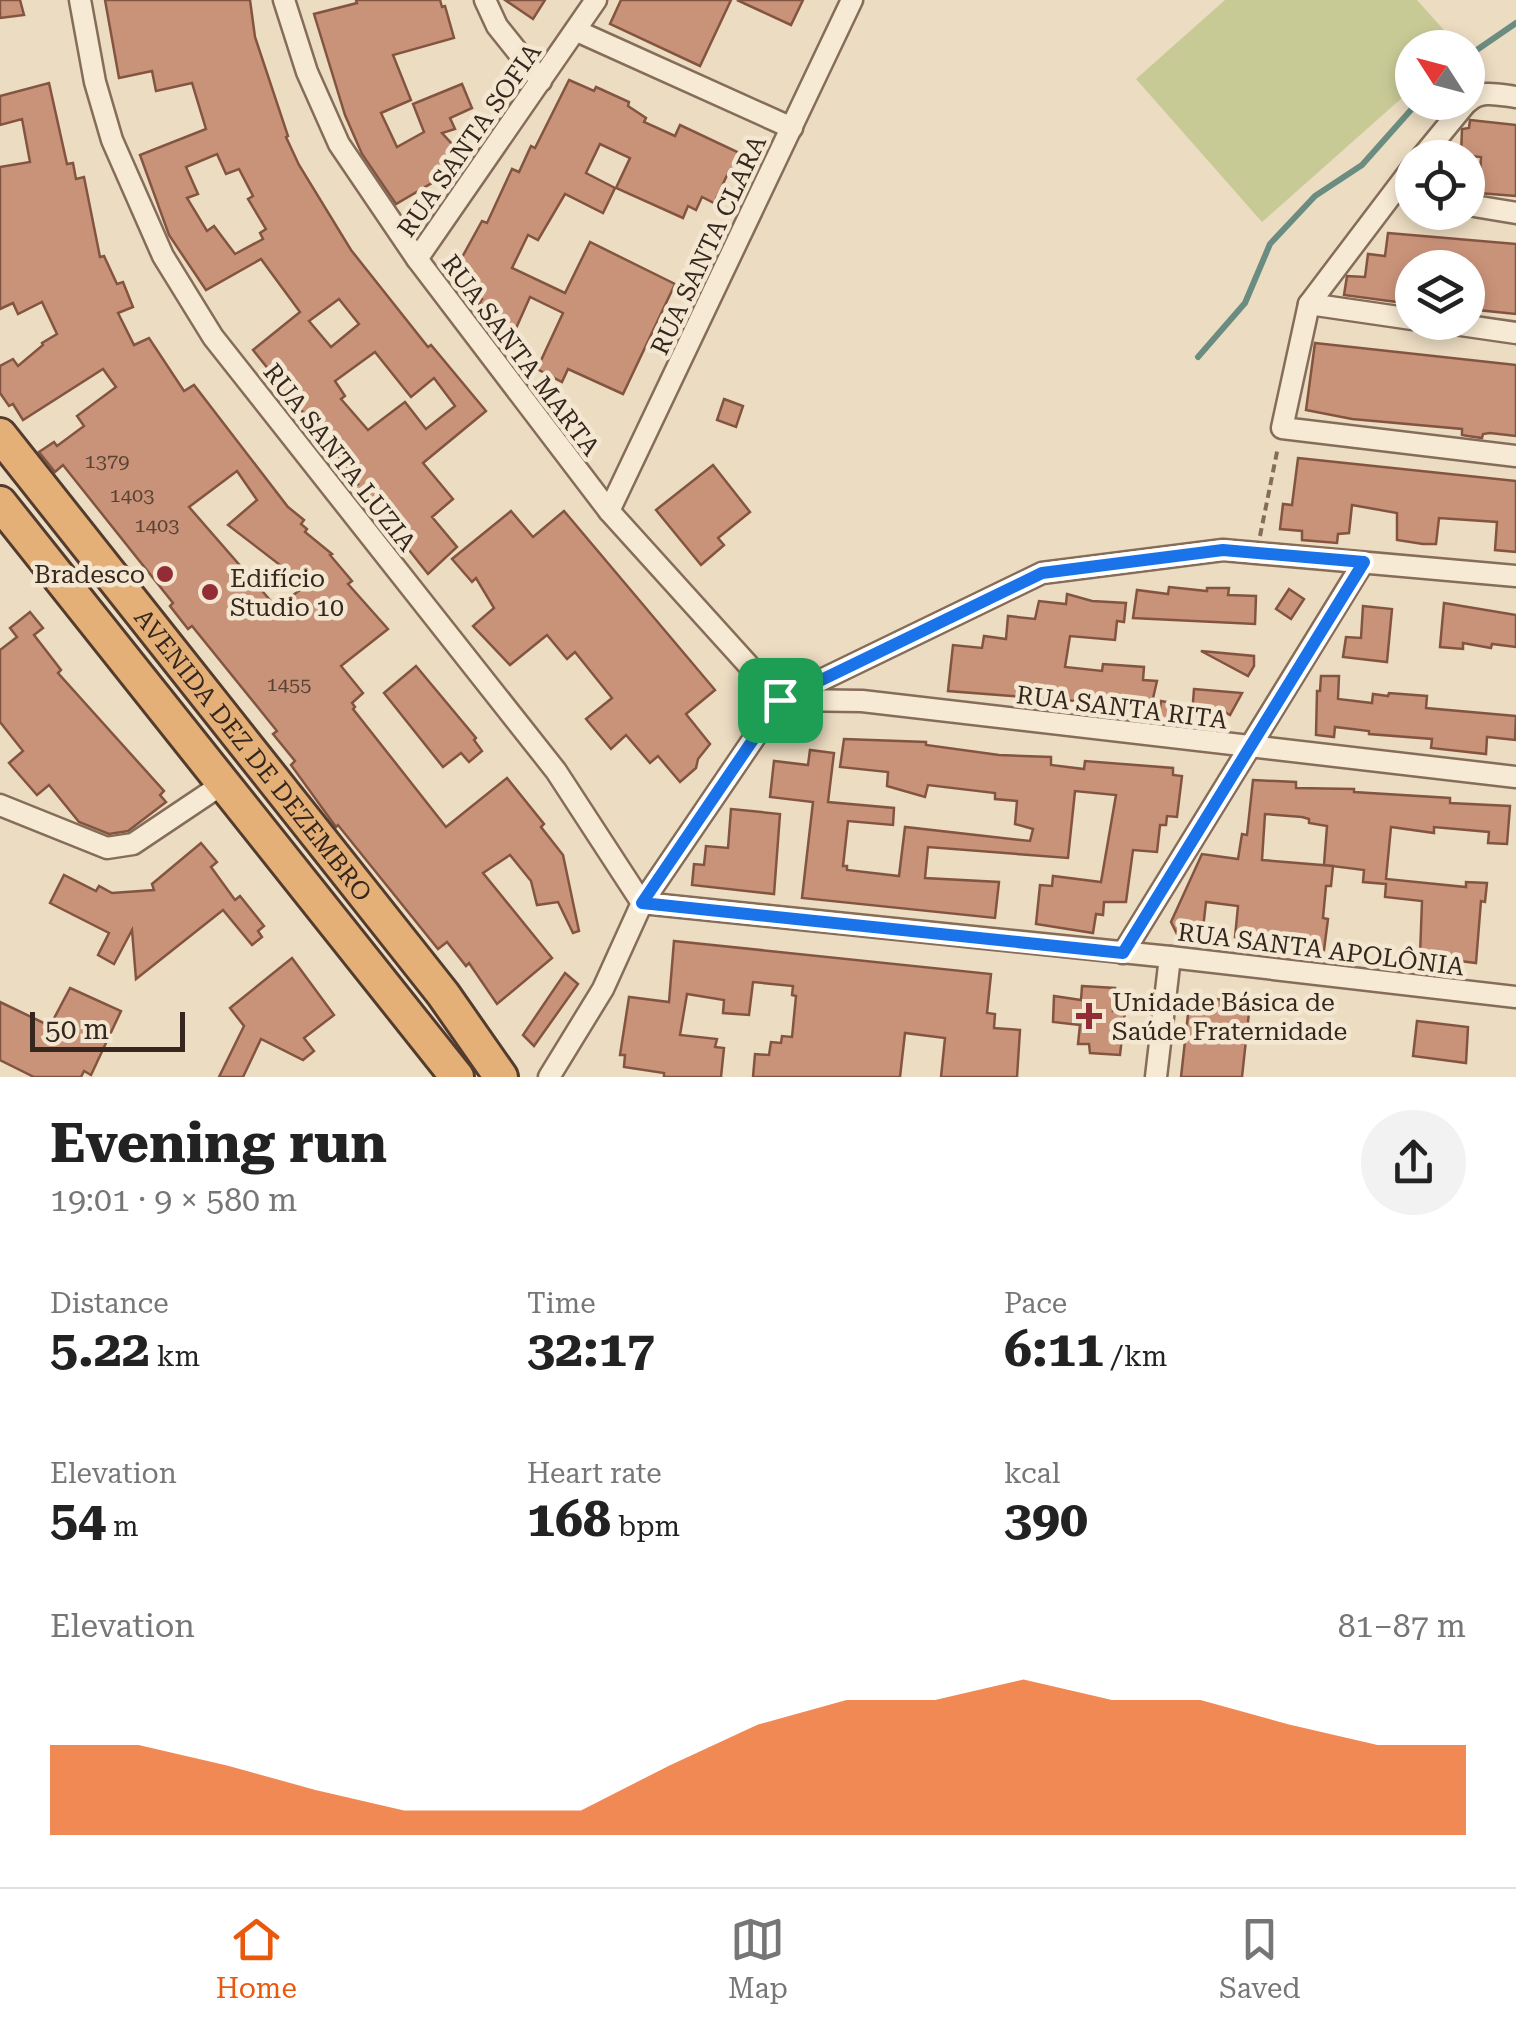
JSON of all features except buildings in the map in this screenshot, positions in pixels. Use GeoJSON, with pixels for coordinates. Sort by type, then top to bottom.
{"type":"FeatureCollection","features":[{"type":"Feature","properties":{"kind":"highway","name":"AVENIDA DEZ DE DEZEMBRO"},"geometry":{"type":"LineString","coordinates":[[0,435],[443,994],[501,1077]]}},
{"type":"Feature","properties":{"kind":"highway","name":"AVENIDA DEZ DE DEZEMBRO"},"geometry":{"type":"LineString","coordinates":[[0,504],[457,1077]]}},
{"type":"Feature","properties":{"kind":"street","name":"RUA SANTA LUZIA"},"geometry":{"type":"LineString","coordinates":[[80,0],[95,82],[112,140],[163,256],[213,337],[556,771],[642,903]]}},
{"type":"Feature","properties":{"kind":"street","name":"RUA SANTA MARTA"},"geometry":{"type":"LineString","coordinates":[[284,0],[307,72],[339,144],[417,258],[609,511],[780,700]]}},
{"type":"Feature","properties":{"kind":"street"},"geometry":{"type":"LineString","coordinates":[[484,0],[496,26],[540,80]]}},
{"type":"Feature","properties":{"kind":"street","name":"RUA SANTA SOFIA"},"geometry":{"type":"LineString","coordinates":[[417,258],[596,0]]}},
{"type":"Feature","properties":{"kind":"street","name":"RUA SANTA CLARA"},"geometry":{"type":"LineString","coordinates":[[609,511],[852,0]]}},
{"type":"Feature","properties":{"kind":"street"},"geometry":{"type":"LineString","coordinates":[[576,31],[792,128]]}},
{"type":"Feature","properties":{"kind":"street"},"geometry":{"type":"LineString","coordinates":[[1485,94],[1516,97]]}},
{"type":"Feature","properties":{"kind":"street"},"geometry":{"type":"LineString","coordinates":[[1436,140],[1452,120]]}},
{"type":"Feature","properties":{"kind":"street"},"geometry":{"type":"LineString","coordinates":[[1395,203],[1309,304],[1282,428],[1516,456]]}},
{"type":"Feature","properties":{"kind":"street"},"geometry":{"type":"LineString","coordinates":[[1485,208],[1516,213]]}},
{"type":"Feature","properties":{"kind":"street"},"geometry":{"type":"LineString","coordinates":[[1309,304],[1395,317]]}},
{"type":"Feature","properties":{"kind":"street"},"geometry":{"type":"LineString","coordinates":[[1485,329],[1516,333]]}},
{"type":"Feature","properties":{"kind":"street"},"geometry":{"type":"LineString","coordinates":[[549,1077],[602,989],[642,903],[780,700],[1042,573],[1223,550],[1516,576]]}},
{"type":"Feature","properties":{"kind":"street"},"geometry":{"type":"LineString","coordinates":[[1123,953],[1364,562]]}},
{"type":"Feature","properties":{"kind":"street","name":"RUA SANTA RITA"},"geometry":{"type":"LineString","coordinates":[[780,700],[862,702],[1516,778]]}},
{"type":"Feature","properties":{"kind":"street"},"geometry":{"type":"LineString","coordinates":[[0,805],[107,848],[133,844],[224,783]]}},
{"type":"Feature","properties":{"kind":"street","name":"RUA SANTA APOLÔNIA"},"geometry":{"type":"LineString","coordinates":[[642,903],[1516,996]]}},
{"type":"Feature","properties":{"kind":"street"},"geometry":{"type":"LineString","coordinates":[[1156,1077],[1170,957]]}},
{"type":"Feature","properties":{"kind":"path"},"geometry":{"type":"LineString","coordinates":[[1256,553],[1282,428]]}},
{"type":"Feature","properties":{"kind":"green space"},"geometry":{"type":"Polygon","coordinates":[[[1225,0],[1417,0],[1444,30],[1395,30],[1395,104],[1262,222],[1136,79],[1225,0]]]}},
{"type":"Feature","properties":{"kind":"waterway"},"geometry":{"type":"LineString","coordinates":[[1485,44],[1516,23]]}},
{"type":"Feature","properties":{"kind":"waterway"},"geometry":{"type":"LineString","coordinates":[[1198,357],[1245,303],[1270,244],[1315,196],[1362,165],[1402,120]]}},
{"type":"Feature","properties":{"kind":"place","name":"Bradesco"},"geometry":{"type":"Point","coordinates":[165,574]}},
{"type":"Feature","properties":{"kind":"place","name":"Edifício Studio 10"},"geometry":{"type":"Point","coordinates":[210,592]}},
{"type":"Feature","properties":{"kind":"place","name":"Unidade Básica de Saúde Fraternidade"},"geometry":{"type":"Point","coordinates":[1089,1016]}},
{"type":"Feature","properties":{"kind":"route"},"geometry":{"type":"LineString","coordinates":[[1223,550],[1364,562],[1123,953],[642,903],[780,700],[1042,573],[1223,550]]}}]}
